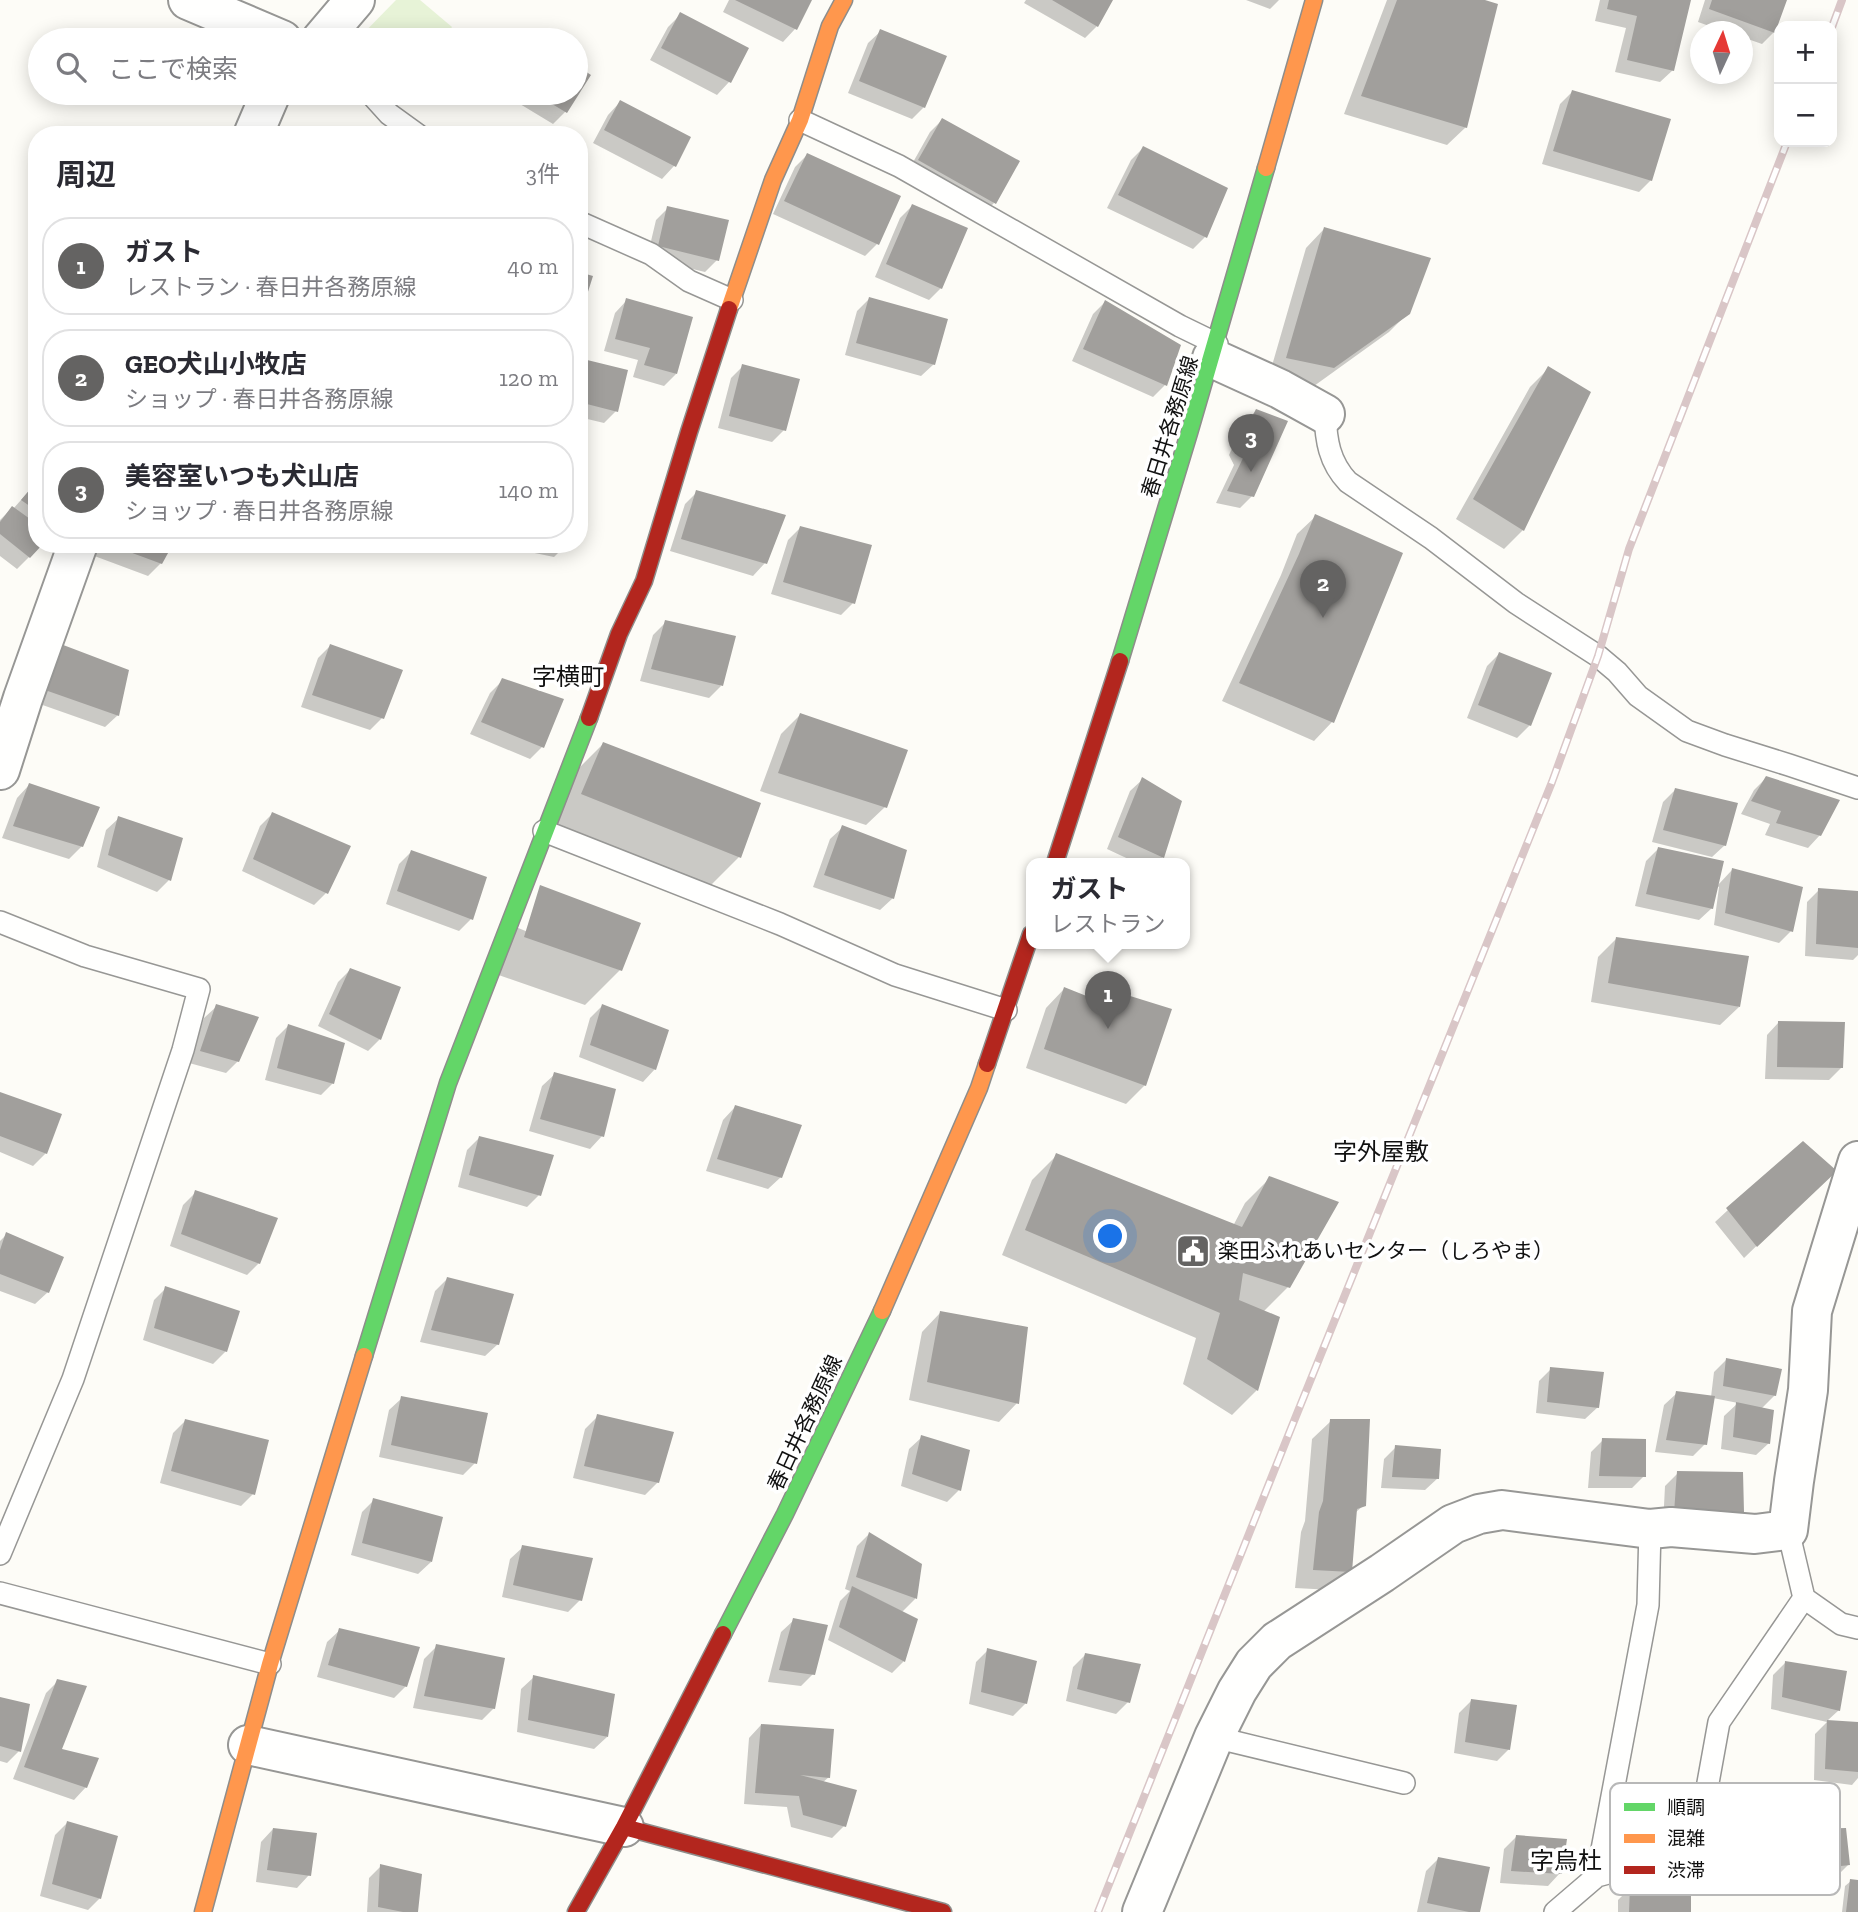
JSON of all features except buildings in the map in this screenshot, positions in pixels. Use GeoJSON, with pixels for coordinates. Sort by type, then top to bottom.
{"type":"FeatureCollection","features":[{"type":"Feature","properties":{"kind":"street"},"geometry":{"type":"LineString","coordinates":[[188,0],[254,28]]}},
{"type":"Feature","properties":{"kind":"street"},"geometry":{"type":"LineString","coordinates":[[330,28],[355,0]]}},
{"type":"Feature","properties":{"kind":"street"},"geometry":{"type":"LineString","coordinates":[[203,1912],[270,1664],[448,1083],[620,634],[644,582],[689,432],[773,180],[800,120],[830,26],[844,0]]}},
{"type":"Feature","properties":{"kind":"street","name":"春日井各務原線"},"geometry":{"type":"LineString","coordinates":[[1057,858],[1159,535],[1314,0]]}},
{"type":"Feature","properties":{"kind":"street"},"geometry":{"type":"LineString","coordinates":[[257,126],[266,105]]}},
{"type":"Feature","properties":{"kind":"street"},"geometry":{"type":"LineString","coordinates":[[1214,351],[1325,414]]}},
{"type":"Feature","properties":{"kind":"street"},"geometry":{"type":"LineString","coordinates":[[0,770],[75,553]]}},
{"type":"Feature","properties":{"kind":"street","name":"春日井各務原線"},"geometry":{"type":"LineString","coordinates":[[576,1912],[624,1827],[785,1514],[886,1303],[979,1088],[1026,949]]}},
{"type":"Feature","properties":{"kind":"street"},"geometry":{"type":"LineString","coordinates":[[1142,1912],[1213,1737],[1254,1664],[1277,1641],[1453,1524],[1479,1514],[1502,1510],[1650,1529],[1671,1527],[1755,1534],[1788,1530],[1808,1390],[1812,1311],[1858,1161]]}},
{"type":"Feature","properties":{"kind":"street"},"geometry":{"type":"LineString","coordinates":[[248,1745],[624,1827],[943,1912]]}},
{"type":"Feature","properties":{"kind":"lane"},"geometry":{"type":"LineString","coordinates":[[381,105],[406,126]]}},
{"type":"Feature","properties":{"kind":"lane"},"geometry":{"type":"LineString","coordinates":[[800,120],[899,166],[1168,319],[1214,351]]}},
{"type":"Feature","properties":{"kind":"lane"},"geometry":{"type":"LineString","coordinates":[[588,226],[651,254],[689,281],[732,300]]}},
{"type":"Feature","properties":{"kind":"lane"},"geometry":{"type":"LineString","coordinates":[[1325,414],[1329,449],[1337,470],[1348,482],[1431,538],[1516,603],[1598,656],[1617,672],[1638,696],[1687,730],[1725,746],[1858,788]]}},
{"type":"Feature","properties":{"kind":"lane"},"geometry":{"type":"LineString","coordinates":[[544,831],[780,924],[895,975],[1006,1010]]}},
{"type":"Feature","properties":{"kind":"lane"},"geometry":{"type":"LineString","coordinates":[[0,922],[85,956],[199,989],[183,1050],[73,1379],[0,1554]]}},
{"type":"Feature","properties":{"kind":"lane"},"geometry":{"type":"LineString","coordinates":[[1615,1783],[1648,1605],[1650,1529]]}},
{"type":"Feature","properties":{"kind":"lane"},"geometry":{"type":"LineString","coordinates":[[1788,1530],[1804,1598],[1841,1624],[1858,1628]]}},
{"type":"Feature","properties":{"kind":"lane"},"geometry":{"type":"LineString","coordinates":[[0,1593],[270,1664]]}},
{"type":"Feature","properties":{"kind":"lane"},"geometry":{"type":"LineString","coordinates":[[1708,1783],[1719,1723],[1804,1598]]}},
{"type":"Feature","properties":{"kind":"lane"},"geometry":{"type":"LineString","coordinates":[[1213,1737],[1404,1783]]}},
{"type":"Feature","properties":{"kind":"lane"},"geometry":{"type":"LineString","coordinates":[[1597,1876],[1610,1807]]}},
{"type":"Feature","properties":{"kind":"lane"},"geometry":{"type":"LineString","coordinates":[[1555,1912],[1597,1876],[1610,1872]]}},
{"type":"Feature","properties":{"kind":"green space"},"geometry":{"type":"Polygon","coordinates":[[[396,0],[420,0],[452,27],[451,28],[369,28],[396,0]]]}},
{"type":"Feature","properties":{"kind":"railway"},"geometry":{"type":"LineString","coordinates":[[1834,21],[1842,0]]}},
{"type":"Feature","properties":{"kind":"railway"},"geometry":{"type":"LineString","coordinates":[[1098,1912],[1552,782],[1598,656],[1629,549],[1785,147]]}},
{"type":"Feature","properties":{"kind":"traffic: fast"},"geometry":{"type":"LineString","coordinates":[[1120,661],[1266,168]]}},
{"type":"Feature","properties":{"kind":"traffic: fast"},"geometry":{"type":"LineString","coordinates":[[364,1356],[448,1083],[589,718]]}},
{"type":"Feature","properties":{"kind":"traffic: fast"},"geometry":{"type":"LineString","coordinates":[[723,1634],[785,1514],[882,1311]]}},
{"type":"Feature","properties":{"kind":"traffic: slow"},"geometry":{"type":"LineString","coordinates":[[729,309],[773,180],[800,120],[830,26],[844,0]]}},
{"type":"Feature","properties":{"kind":"traffic: slow"},"geometry":{"type":"LineString","coordinates":[[1266,168],[1314,0]]}},
{"type":"Feature","properties":{"kind":"traffic: slow"},"geometry":{"type":"LineString","coordinates":[[882,1311],[987,1064]]}},
{"type":"Feature","properties":{"kind":"traffic: slow"},"geometry":{"type":"LineString","coordinates":[[203,1912],[270,1664],[364,1356]]}},
{"type":"Feature","properties":{"kind":"traffic: jam"},"geometry":{"type":"LineString","coordinates":[[589,718],[619,634],[644,581],[729,309]]}},
{"type":"Feature","properties":{"kind":"traffic: jam"},"geometry":{"type":"LineString","coordinates":[[1057,858],[1120,661]]}},
{"type":"Feature","properties":{"kind":"traffic: jam"},"geometry":{"type":"LineString","coordinates":[[987,1064],[1026,949]]}},
{"type":"Feature","properties":{"kind":"traffic: jam"},"geometry":{"type":"LineString","coordinates":[[576,1912],[624,1827],[723,1634]]}},
{"type":"Feature","properties":{"kind":"traffic: jam"},"geometry":{"type":"LineString","coordinates":[[624,1827],[943,1912]]}},
{"type":"Feature","properties":{"kind":"place","name":"美容室いつも犬山店"},"geometry":{"type":"Point","coordinates":[1251,472]}},
{"type":"Feature","properties":{"kind":"place","name":"GEO犬山小牧店"},"geometry":{"type":"Point","coordinates":[1323,618]}},
{"type":"Feature","properties":{"kind":"place","name":"ガスト"},"geometry":{"type":"Point","coordinates":[1108,1029]}},
{"type":"Feature","properties":{"kind":"place","name":"楽田ふれあいセンター（しろやま）"},"geometry":{"type":"Point","coordinates":[1193,1251]}},
{"type":"Feature","properties":{"kind":"district","name":"字横町"},"geometry":{"type":"Point","coordinates":[568,677]}},
{"type":"Feature","properties":{"kind":"district","name":"字外屋敷"},"geometry":{"type":"Point","coordinates":[1381,1152]}},
{"type":"Feature","properties":{"kind":"district","name":"字烏杜"},"geometry":{"type":"Point","coordinates":[1566,1861]}}]}
